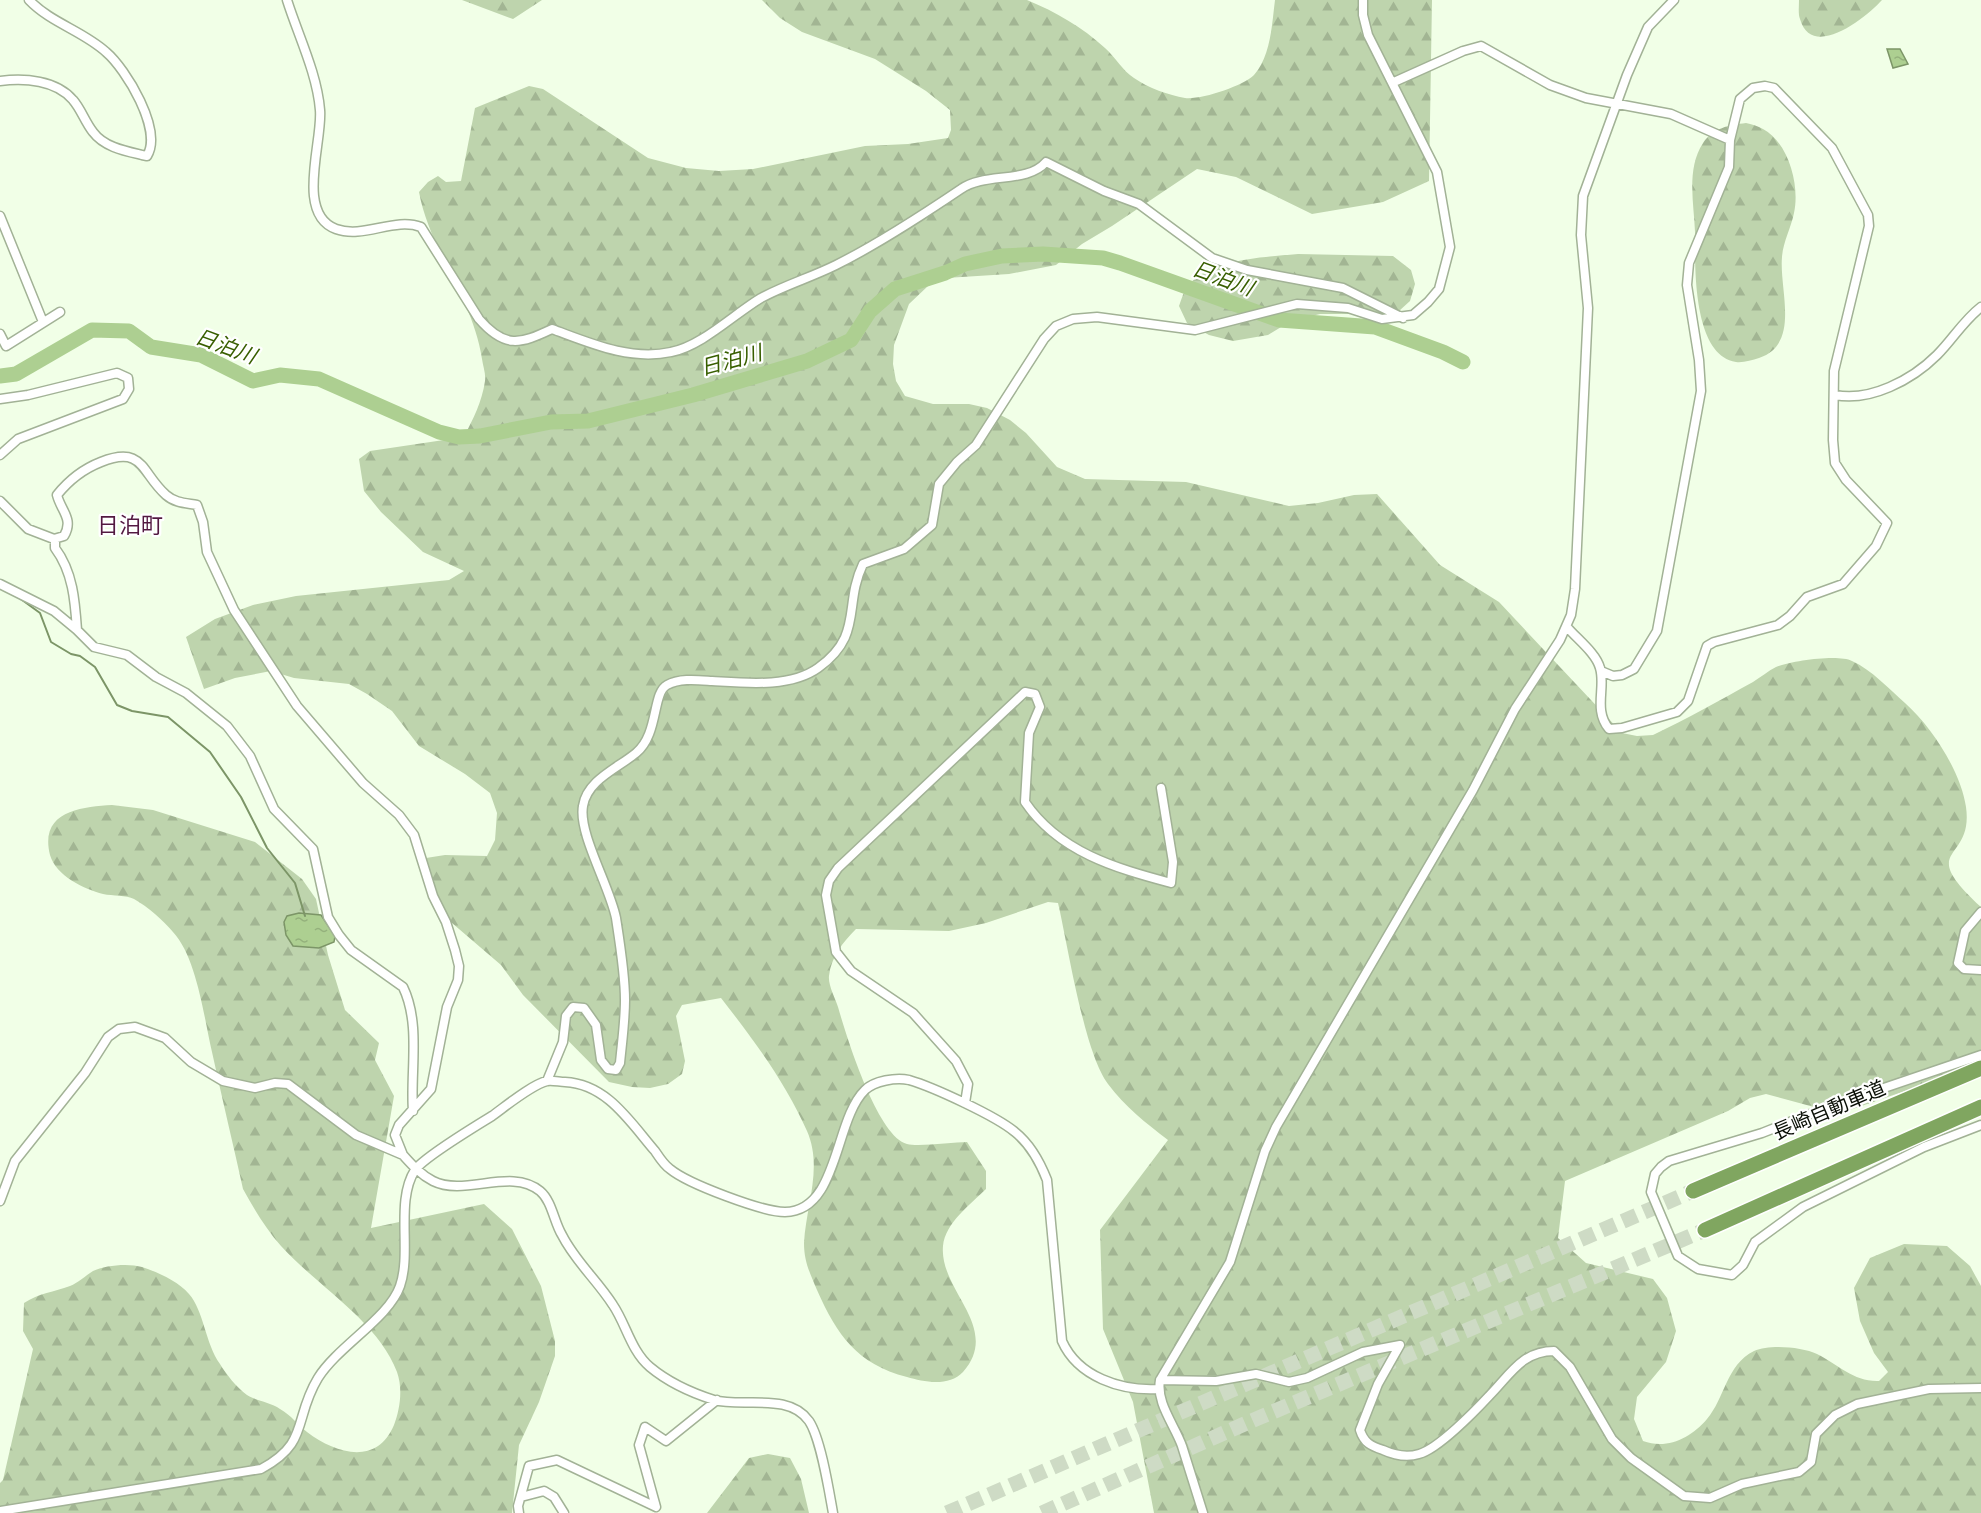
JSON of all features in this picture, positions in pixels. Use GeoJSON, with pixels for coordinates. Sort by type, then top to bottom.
{"type":"FeatureCollection","features":[{"type":"Feature","properties":{"kind":"highway","name":"長崎自動車道"},"geometry":{"type":"LineString","coordinates":[[1693,1191],[1981,1068]]}},
{"type":"Feature","properties":{"kind":"highway"},"geometry":{"type":"LineString","coordinates":[[1705,1230],[1981,1107]]}},
{"type":"Feature","properties":{"kind":"street"},"geometry":{"type":"LineString","coordinates":[[0,81],[42,82],[62,89],[74,101],[93,132],[104,142],[147,156],[150,150],[152,138],[141,103],[116,62],[105,50],[42,14],[29,0]]}},
{"type":"Feature","properties":{"kind":"street"},"geometry":{"type":"LineString","coordinates":[[286,0],[317,90],[321,112],[314,185],[316,208],[322,219],[332,228],[347,233],[411,223],[421,227],[479,320],[490,332],[506,339],[523,342],[552,329],[599,347],[636,353],[663,353],[685,348],[763,297],[837,265],[907,225],[967,184],[1029,173],[1042,167],[1046,162],[1104,191],[1139,204],[1212,258],[1247,270],[1343,288],[1403,318]]}},
{"type":"Feature","properties":{"kind":"street"},"geometry":{"type":"LineString","coordinates":[[0,1510],[261,1469],[281,1459],[292,1447],[318,1378],[338,1353],[391,1303],[399,1290],[405,1270],[407,1191],[416,1169],[461,1136],[547,1081],[563,1042],[566,1016],[573,1007],[584,1008],[596,1025],[601,1060],[608,1070],[616,1070],[620,1063],[625,998],[616,919],[608,888],[590,848],[582,808],[586,794],[595,783],[638,751],[652,733],[659,694],[665,686],[691,680],[742,683],[795,679],[818,668],[840,646],[850,631],[856,580],[863,564],[904,549],[932,525],[939,484],[957,462],[976,445],[1044,339],[1056,326],[1073,319],[1097,317],[1195,330],[1297,304],[1348,308],[1382,319],[1403,318],[1413,315],[1439,289],[1450,247],[1437,172],[1394,82],[1368,35],[1363,15],[1363,0]]}},
{"type":"Feature","properties":{"kind":"street"},"geometry":{"type":"LineString","coordinates":[[1159,1385],[1230,1262],[1264,1151],[1276,1127],[1473,790],[1515,710],[1547,664],[1567,627],[1575,589],[1588,308],[1581,235],[1583,196],[1648,27],[1674,0]]}},
{"type":"Feature","properties":{"kind":"street"},"geometry":{"type":"LineString","coordinates":[[1394,82],[1463,51],[1481,46],[1550,85],[1586,98],[1671,114],[1730,140]]}},
{"type":"Feature","properties":{"kind":"street"},"geometry":{"type":"LineString","coordinates":[[1567,627],[1598,663],[1601,671],[1600,705],[1605,724],[1610,729],[1622,728],[1677,712],[1688,701],[1707,646],[1714,642],[1778,625],[1790,616],[1807,597],[1843,584],[1876,546],[1887,522],[1846,480],[1835,463],[1833,371],[1869,226],[1868,215],[1832,148],[1774,88],[1765,86],[1753,88],[1740,99],[1730,140],[1729,167],[1689,263],[1687,285],[1699,360],[1701,391],[1657,631],[1634,669],[1613,676],[1601,671]]}},
{"type":"Feature","properties":{"kind":"street"},"geometry":{"type":"LineString","coordinates":[[0,216],[43,322]]}},
{"type":"Feature","properties":{"kind":"street"},"geometry":{"type":"LineString","coordinates":[[1835,395],[1858,397],[1876,392],[1919,371],[1937,355],[1964,321],[1981,307]]}},
{"type":"Feature","properties":{"kind":"street"},"geometry":{"type":"LineString","coordinates":[[0,334],[6,346],[60,312]]}},
{"type":"Feature","properties":{"kind":"street"},"geometry":{"type":"LineString","coordinates":[[0,399],[117,373],[128,378],[129,389],[123,399],[18,439],[0,455]]}},
{"type":"Feature","properties":{"kind":"street"},"geometry":{"type":"LineString","coordinates":[[0,501],[28,529],[55,539],[64,536],[70,527],[68,517],[57,495],[67,483],[89,467],[117,456],[133,458],[145,467],[166,495],[177,502],[197,505],[203,522],[207,552],[234,610],[297,706],[363,783],[399,815],[414,835],[432,896],[446,922],[459,966],[458,980],[447,1007],[430,1089],[399,1125],[395,1135],[403,1155],[416,1169],[435,1182],[456,1186],[511,1183],[539,1190],[547,1199],[571,1251],[613,1305],[637,1352],[648,1365],[668,1380],[717,1400],[780,1405],[802,1415],[809,1421],[816,1439],[833,1513]]}},
{"type":"Feature","properties":{"kind":"street"},"geometry":{"type":"LineString","coordinates":[[55,539],[55,548],[63,559],[70,578],[77,630]]}},
{"type":"Feature","properties":{"kind":"street"},"geometry":{"type":"LineString","coordinates":[[0,584],[54,611],[94,647],[127,654],[156,676],[186,693],[227,726],[250,756],[274,808],[313,849],[328,917],[339,935],[351,950],[394,981],[406,994],[410,1006],[413,1053],[413,1111]]}},
{"type":"Feature","properties":{"kind":"street"},"geometry":{"type":"LineString","coordinates":[[965,1103],[968,1084],[956,1061],[913,1013],[850,971],[836,951],[826,895],[829,882],[838,868],[1025,692],[1035,694],[1040,707],[1029,733],[1025,802],[1047,827],[1087,857],[1118,869],[1171,883],[1173,862],[1161,788]]}},
{"type":"Feature","properties":{"kind":"street"},"geometry":{"type":"LineString","coordinates":[[1981,912],[1965,932],[1958,963],[1964,969],[1981,970]]}},
{"type":"Feature","properties":{"kind":"street"},"geometry":{"type":"LineString","coordinates":[[0,1201],[15,1161],[85,1073],[108,1037],[119,1029],[135,1027],[165,1038],[191,1062],[223,1081],[255,1088],[275,1083],[288,1084],[356,1135],[403,1155]]}},
{"type":"Feature","properties":{"kind":"street"},"geometry":{"type":"LineString","coordinates":[[1981,1055],[1828,1107],[1762,1133],[1669,1161],[1655,1174],[1651,1192],[1678,1256],[1698,1269],[1732,1275],[1743,1265],[1755,1242],[1803,1207],[1924,1147],[1981,1125]]}},
{"type":"Feature","properties":{"kind":"street"},"geometry":{"type":"LineString","coordinates":[[547,1081],[585,1084],[603,1095],[620,1110],[670,1169],[698,1184],[763,1209],[784,1212],[800,1210],[813,1202],[823,1186],[858,1098],[873,1084],[907,1080],[965,1103],[1014,1131],[1041,1165],[1048,1191],[1062,1341],[1069,1356],[1078,1366],[1097,1377],[1142,1390],[1159,1385],[1216,1381],[1256,1374],[1289,1382],[1307,1378],[1363,1352],[1400,1345],[1378,1384],[1360,1430],[1369,1445],[1394,1455],[1420,1454],[1440,1441],[1488,1397],[1518,1363],[1531,1355],[1554,1351],[1570,1367],[1612,1438],[1631,1458],[1684,1496],[1710,1498],[1742,1484],[1799,1472],[1811,1462],[1816,1434],[1835,1415],[1857,1404],[1929,1389],[1981,1388]]}},
{"type":"Feature","properties":{"kind":"street"},"geometry":{"type":"LineString","coordinates":[[1159,1385],[1203,1513]]}},
{"type":"Feature","properties":{"kind":"street"},"geometry":{"type":"LineString","coordinates":[[519,1513],[529,1466],[557,1460],[656,1507],[639,1445],[645,1427],[666,1442],[717,1400]]}},
{"type":"Feature","properties":{"kind":"street"},"geometry":{"type":"LineString","coordinates":[[521,1497],[544,1491],[554,1497],[564,1513]]}},
{"type":"Feature","properties":{"kind":"green space"},"geometry":{"type":"Polygon","coordinates":[[[462,0],[542,0],[513,19],[462,0]]]}},
{"type":"Feature","properties":{"kind":"green space"},"geometry":{"type":"Polygon","coordinates":[[[762,0],[1027,0],[1087,33],[1109,52],[1126,72],[1140,82],[1166,93],[1192,98],[1232,88],[1254,75],[1267,49],[1275,0],[1432,0],[1429,181],[1383,202],[1312,214],[1236,177],[1197,169],[1082,244],[1056,265],[1009,274],[946,278],[928,286],[909,304],[894,345],[893,364],[896,381],[905,396],[933,404],[969,404],[987,408],[1010,420],[1026,433],[1057,467],[1085,479],[1186,482],[1289,506],[1318,503],[1354,495],[1377,494],[1440,565],[1499,602],[1622,733],[1637,736],[1653,735],[1753,682],[1776,667],[1826,658],[1845,659],[1866,669],[1915,713],[1935,737],[1952,765],[1966,807],[1966,825],[1949,863],[1961,887],[1981,907],[1981,1060],[1940,1079],[1844,1112],[1825,1110],[1766,1094],[1750,1098],[1728,1111],[1565,1181],[1558,1238],[1586,1263],[1653,1279],[1667,1298],[1676,1331],[1666,1362],[1637,1397],[1634,1419],[1643,1441],[1661,1444],[1686,1437],[1701,1426],[1713,1411],[1737,1365],[1754,1351],[1768,1348],[1795,1348],[1817,1354],[1854,1376],[1879,1381],[1888,1372],[1874,1353],[1860,1321],[1854,1288],[1870,1258],[1904,1244],[1947,1246],[1970,1266],[1981,1286],[1981,1513],[1154,1513],[1133,1402],[1103,1329],[1100,1230],[1168,1140],[1121,1100],[1099,1069],[1084,1024],[1058,903],[1048,902],[986,923],[949,931],[856,929],[838,950],[832,962],[829,980],[855,1061],[874,1105],[885,1123],[896,1137],[907,1144],[967,1142],[986,1171],[986,1189],[954,1222],[948,1230],[943,1246],[944,1262],[950,1278],[973,1324],[976,1340],[973,1356],[963,1372],[951,1380],[928,1382],[914,1379],[890,1371],[862,1356],[851,1346],[832,1321],[810,1273],[804,1250],[814,1173],[812,1145],[799,1113],[779,1079],[757,1045],[721,998],[682,1005],[676,1016],[685,1061],[682,1074],[668,1084],[650,1088],[609,1082],[523,995],[501,965],[438,911],[421,869],[426,858],[445,855],[487,856],[495,840],[497,813],[490,793],[465,774],[419,746],[392,711],[349,684],[294,678],[271,671],[235,678],[204,689],[186,637],[215,619],[253,605],[296,596],[449,580],[464,571],[423,552],[381,512],[364,491],[359,459],[370,451],[464,437],[484,389],[484,370],[470,315],[432,234],[419,192],[428,182],[438,176],[446,182],[461,181],[475,108],[529,86],[543,89],[648,158],[686,168],[719,171],[753,169],[865,146],[908,144],[948,138],[951,130],[950,110],[926,91],[875,59],[802,32],[780,18],[762,0]]]}},
{"type":"Feature","properties":{"kind":"green space"},"geometry":{"type":"Polygon","coordinates":[[[1799,0],[1882,0],[1853,25],[1827,36],[1816,36],[1806,31],[1800,19],[1799,0]]]}},
{"type":"Feature","properties":{"kind":"green space"},"geometry":{"type":"Polygon","coordinates":[[[1746,123],[1763,129],[1780,144],[1794,178],[1795,202],[1793,219],[1782,257],[1785,315],[1780,341],[1772,351],[1759,358],[1736,362],[1722,356],[1711,343],[1704,326],[1696,285],[1692,187],[1694,164],[1707,138],[1722,128],[1746,123]]]}},
{"type":"Feature","properties":{"kind":"green space"},"geometry":{"type":"Polygon","coordinates":[[[1298,254],[1393,256],[1411,270],[1415,284],[1410,301],[1399,311],[1381,314],[1320,314],[1291,321],[1268,335],[1233,341],[1209,335],[1187,323],[1179,306],[1183,295],[1195,279],[1207,271],[1237,261],[1298,254]]]}},
{"type":"Feature","properties":{"kind":"green space"},"geometry":{"type":"Polygon","coordinates":[[[112,805],[153,810],[255,842],[302,879],[316,899],[328,955],[345,1010],[379,1043],[375,1060],[394,1096],[371,1228],[484,1204],[512,1229],[541,1286],[555,1341],[555,1356],[539,1402],[519,1445],[512,1513],[0,1513],[0,1483],[3,1480],[33,1349],[23,1331],[24,1303],[73,1285],[93,1271],[104,1267],[124,1265],[142,1267],[161,1274],[179,1285],[194,1301],[215,1356],[236,1385],[251,1397],[284,1411],[307,1432],[330,1446],[355,1452],[367,1451],[377,1446],[387,1438],[394,1425],[399,1406],[400,1385],[397,1372],[376,1336],[281,1246],[260,1219],[243,1189],[194,972],[181,943],[165,923],[139,902],[131,898],[103,894],[88,889],[64,875],[53,862],[48,840],[57,820],[76,810],[112,805]]]}},
{"type":"Feature","properties":{"kind":"green space"},"geometry":{"type":"Polygon","coordinates":[[[768,1454],[790,1458],[801,1479],[809,1513],[707,1513],[749,1458],[768,1454]]]}},
{"type":"Feature","properties":{"kind":"water"},"geometry":{"type":"Polygon","coordinates":[[[1887,49],[1900,49],[1908,64],[1893,68],[1887,49]]]}},
{"type":"Feature","properties":{"kind":"water"},"geometry":{"type":"Polygon","coordinates":[[[299,913],[321,915],[335,936],[334,942],[319,948],[293,946],[286,935],[284,922],[287,916],[299,913]]]}},
{"type":"Feature","properties":{"kind":"waterway","name":"日泊川"},"geometry":{"type":"LineString","coordinates":[[0,376],[16,374],[92,330],[129,331],[151,347],[201,355],[253,381],[280,375],[319,379],[439,432],[459,437],[480,436],[551,422],[588,421],[693,395],[807,361],[851,340],[870,311],[895,289],[965,264],[1002,256],[1043,254],[1103,258],[1279,320],[1375,327],[1443,352],[1463,362]]}},
{"type":"Feature","properties":{"kind":"waterway"},"geometry":{"type":"LineString","coordinates":[[18,597],[40,613],[51,642],[71,654],[80,656],[95,667],[117,705],[132,711],[168,717],[210,752],[241,797],[267,848],[295,883],[305,916]]}},
{"type":"Feature","properties":{"kind":"tunnel"},"geometry":{"type":"LineString","coordinates":[[947,1513],[1693,1191]]}},
{"type":"Feature","properties":{"kind":"tunnel"},"geometry":{"type":"LineString","coordinates":[[1042,1513],[1256,1419],[1705,1230]]}},
{"type":"Feature","properties":{"kind":"district","name":"日泊町"},"geometry":{"type":"Point","coordinates":[130,525]}}]}
